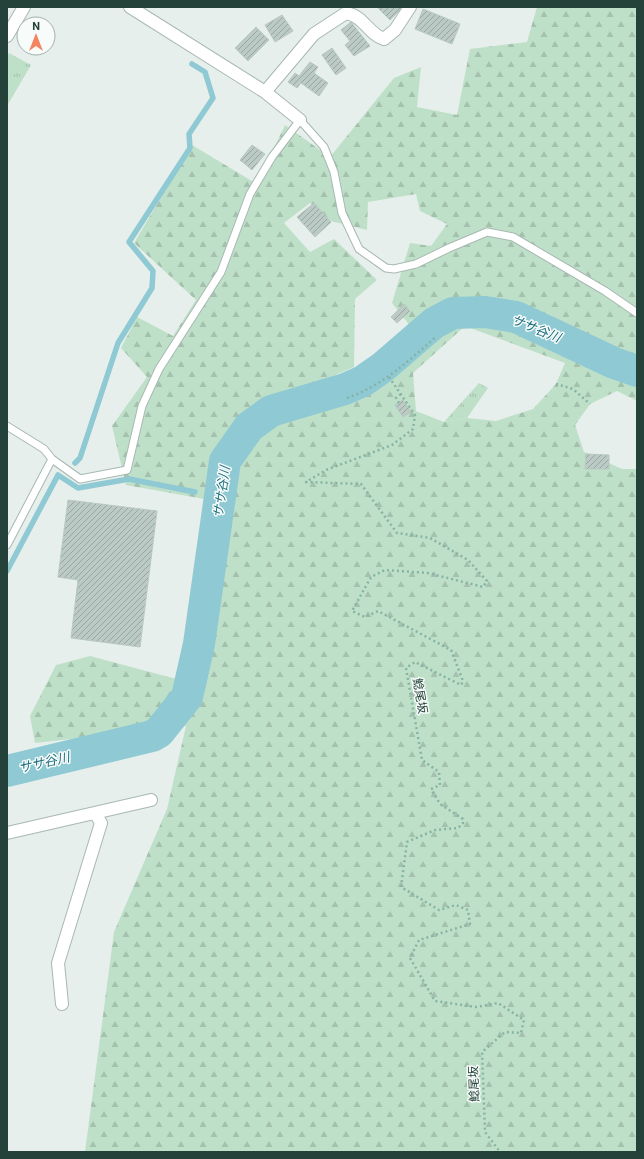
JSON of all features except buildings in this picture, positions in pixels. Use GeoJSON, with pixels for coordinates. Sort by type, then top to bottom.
{"type":"FeatureCollection","features":[{"type":"Feature","properties":{"kind":"street"},"geometry":{"type":"LineString","coordinates":[[7,36],[24,7]]}},
{"type":"Feature","properties":{"kind":"street"},"geometry":{"type":"LineString","coordinates":[[130,7],[265,92],[300,120]]}},
{"type":"Feature","properties":{"kind":"street"},"geometry":{"type":"LineString","coordinates":[[265,92],[314,34],[346,13],[355,14],[378,37],[384,39],[395,30],[410,7]]}},
{"type":"Feature","properties":{"kind":"street"},"geometry":{"type":"LineString","coordinates":[[7,834],[151,800]]}},
{"type":"Feature","properties":{"kind":"street"},"geometry":{"type":"LineString","coordinates":[[62,1004],[58,963],[101,823],[95,813]]}},
{"type":"Feature","properties":{"kind":"lane"},"geometry":{"type":"LineString","coordinates":[[7,426],[44,449],[52,459],[80,479],[127,470],[142,406],[159,369],[221,272],[250,194],[272,157],[300,120],[324,147],[334,172],[342,212],[359,248],[386,268],[394,269],[416,264],[487,232],[513,237],[605,291],[637,313]]}},
{"type":"Feature","properties":{"kind":"lane"},"geometry":{"type":"LineString","coordinates":[[7,545],[52,459]]}},
{"type":"Feature","properties":{"kind":"path"},"geometry":{"type":"LineString","coordinates":[[347,398],[367,391],[389,377],[437,336]]}},
{"type":"Feature","properties":{"kind":"path"},"geometry":{"type":"LineString","coordinates":[[389,377],[402,395],[396,398],[399,403]]}},
{"type":"Feature","properties":{"kind":"path"},"geometry":{"type":"LineString","coordinates":[[556,384],[573,389],[590,404]]}},
{"type":"Feature","properties":{"kind":"path","name":"鯰尾坂"},"geometry":{"type":"LineString","coordinates":[[402,395],[415,415],[413,429],[392,445],[326,470],[306,482],[361,484],[397,533],[430,538],[468,560],[487,580],[483,586],[428,573],[385,570],[371,577],[352,611],[365,617],[378,611],[451,650],[463,680],[461,685],[415,662],[406,668],[422,760],[439,772],[440,785],[431,790],[440,804],[463,819],[463,823],[458,828],[436,830],[407,842],[401,887],[439,910],[456,905],[468,910],[470,924],[419,940],[410,958],[435,1000],[476,1007],[498,1003],[524,1020],[521,1033],[506,1032],[482,1052],[485,1132],[500,1152]]}},
{"type":"Feature","properties":{"kind":"green space"},"geometry":{"type":"Polygon","coordinates":[[[537,7],[637,7],[637,401],[617,391],[590,404],[575,425],[584,452],[622,469],[637,469],[637,1152],[85,1152],[114,932],[167,809],[186,726],[35,743],[30,716],[56,665],[90,656],[180,680],[210,500],[126,485],[112,426],[147,377],[121,348],[137,317],[173,336],[196,300],[134,243],[192,145],[257,184],[285,125],[330,157],[394,78],[421,67],[417,107],[457,115],[470,49],[527,42],[537,7]],[[416,194],[368,202],[367,230],[331,221],[310,203],[284,223],[310,252],[334,239],[377,280],[355,299],[354,367],[326,379],[337,400],[380,384],[422,341],[392,303],[410,243],[431,246],[447,224],[420,211],[416,194]],[[465,326],[413,373],[416,411],[444,422],[467,418],[496,421],[533,409],[556,384],[565,363],[465,326]]]}},
{"type":"Feature","properties":{"kind":"green space"},"geometry":{"type":"Polygon","coordinates":[[[9,53],[31,65],[7,106],[7,57],[9,53]]]}},
{"type":"Feature","properties":{"kind":"green space"},"geometry":{"type":"Polygon","coordinates":[[[479,383],[488,388],[467,418],[444,422],[479,383]]]}},
{"type":"Feature","properties":{"kind":"waterway"},"geometry":{"type":"LineString","coordinates":[[75,463],[80,458],[118,343],[152,288],[153,271],[129,242],[190,148],[189,134],[213,98],[205,72],[192,64]]}},
{"type":"Feature","properties":{"kind":"waterway","name":"ササ谷川"},"geometry":{"type":"LineString","coordinates":[[7,771],[152,736],[159,732],[187,697],[199,644],[225,461],[249,427],[271,411],[345,389],[363,381],[383,367],[434,323],[453,313],[485,312],[516,317],[614,363],[637,371]]}},
{"type":"Feature","properties":{"kind":"waterway"},"geometry":{"type":"LineString","coordinates":[[7,571],[58,475],[78,488],[129,479],[195,492]]}}]}
